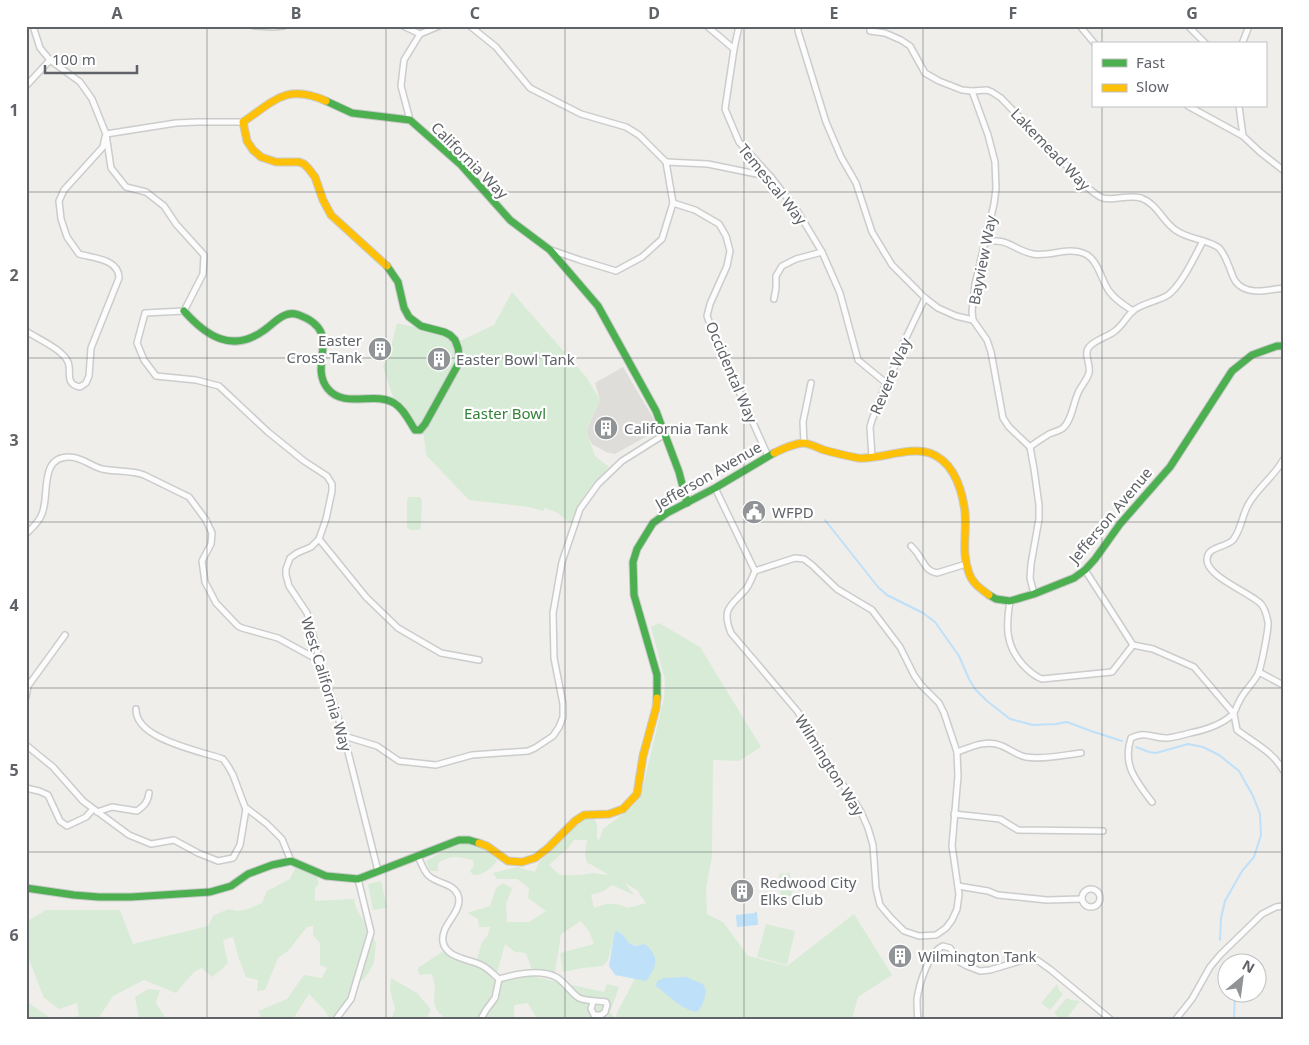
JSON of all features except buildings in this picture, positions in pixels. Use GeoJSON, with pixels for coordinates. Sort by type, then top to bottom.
{"type":"FeatureCollection","features":[{"type":"Feature","properties":{"kind":"street"},"geometry":{"type":"LineString","coordinates":[[33,26],[40,48],[50,60],[80,82],[92,99],[106,134],[112,168],[126,187],[146,192],[164,206],[176,224],[204,255],[203,274],[184,311]]}},
{"type":"Feature","properties":{"kind":"street"},"geometry":{"type":"LineString","coordinates":[[254,26],[284,26]]}},
{"type":"Feature","properties":{"kind":"street"},"geometry":{"type":"LineString","coordinates":[[403,26],[420,34]]}},
{"type":"Feature","properties":{"kind":"street"},"geometry":{"type":"LineString","coordinates":[[410,120],[401,86],[404,60],[420,34],[439,26]]}},
{"type":"Feature","properties":{"kind":"street"},"geometry":{"type":"LineString","coordinates":[[470,26],[496,47],[530,88],[580,114],[626,127],[639,135],[666,162],[673,203],[662,239],[642,258],[616,271],[550,250]]}},
{"type":"Feature","properties":{"kind":"street"},"geometry":{"type":"LineString","coordinates":[[707,26],[734,49]]}},
{"type":"Feature","properties":{"kind":"street","name":"Temescal Way"},"geometry":{"type":"LineString","coordinates":[[739,26],[725,108],[739,142],[771,177],[798,212],[822,252],[840,293],[858,360],[886,383]]}},
{"type":"Feature","properties":{"kind":"street"},"geometry":{"type":"LineString","coordinates":[[798,26],[826,122],[841,157],[856,183],[872,232],[892,265],[925,298],[938,308],[956,316],[973,320]]}},
{"type":"Feature","properties":{"kind":"street","name":"Lakemead Way"},"geometry":{"type":"LineString","coordinates":[[870,26],[870,31],[885,34],[901,40],[910,46],[925,73],[939,81],[962,90],[987,90],[1001,98],[1097,195],[1104,198],[1126,196],[1143,199],[1150,203],[1175,230],[1211,243],[1219,248],[1226,258],[1234,278],[1241,287],[1260,291],[1283,288]]}},
{"type":"Feature","properties":{"kind":"street"},"geometry":{"type":"LineString","coordinates":[[1080,26],[1093,42]]}},
{"type":"Feature","properties":{"kind":"street"},"geometry":{"type":"LineString","coordinates":[[1188,26],[1204,42]]}},
{"type":"Feature","properties":{"kind":"street"},"geometry":{"type":"LineString","coordinates":[[1243,42],[1249,26]]}},
{"type":"Feature","properties":{"kind":"street"},"geometry":{"type":"LineString","coordinates":[[26,86],[50,60]]}},
{"type":"Feature","properties":{"kind":"street","name":"Bayview Way"},"geometry":{"type":"LineString","coordinates":[[972,91],[988,135],[995,162],[996,188],[972,303],[973,320],[987,340],[991,352],[1003,418],[1009,427],[1030,446]]}},
{"type":"Feature","properties":{"kind":"street","name":"California Way"},"geometry":{"type":"LineString","coordinates":[[243,122],[279,97],[296,93],[313,95],[352,113],[410,120],[461,165],[510,220],[550,250],[598,306],[656,411],[679,472],[687,502]]}},
{"type":"Feature","properties":{"kind":"street"},"geometry":{"type":"LineString","coordinates":[[1192,108],[1243,136],[1283,170]]}},
{"type":"Feature","properties":{"kind":"street"},"geometry":{"type":"LineString","coordinates":[[1239,108],[1243,136]]}},
{"type":"Feature","properties":{"kind":"street"},"geometry":{"type":"LineString","coordinates":[[106,134],[197,122],[243,122],[247,141],[264,159],[272,162],[298,162],[305,165],[314,178],[324,204],[331,214],[388,268],[398,281],[403,304],[411,320],[448,334],[456,342],[460,361],[418,431],[410,424],[398,406],[392,402],[381,399],[342,398],[328,389],[321,368],[324,346],[320,330],[308,319],[292,313],[284,314],[267,329],[252,338],[229,342],[205,332],[184,311],[145,313],[137,343],[144,360],[156,376],[196,380],[219,386],[268,432],[304,461],[327,476],[332,484],[332,491],[326,519],[318,539],[366,597],[398,628],[441,652],[479,660]]}},
{"type":"Feature","properties":{"kind":"street"},"geometry":{"type":"LineString","coordinates":[[26,331],[59,351],[68,362],[72,384],[80,387],[86,383],[91,348],[119,278],[119,272],[109,262],[78,254],[67,237],[58,201],[64,190],[103,147],[106,134]]}},
{"type":"Feature","properties":{"kind":"street"},"geometry":{"type":"LineString","coordinates":[[666,162],[708,164],[771,177]]}},
{"type":"Feature","properties":{"kind":"street","name":"Occidental Way"},"geometry":{"type":"LineString","coordinates":[[673,203],[695,210],[719,224],[726,236],[730,251],[727,266],[710,304],[707,316],[768,456]]}},
{"type":"Feature","properties":{"kind":"street"},"geometry":{"type":"LineString","coordinates":[[985,242],[1002,241],[1034,254],[1070,251],[1085,254],[1093,261],[1116,300],[1133,311]]}},
{"type":"Feature","properties":{"kind":"street"},"geometry":{"type":"LineString","coordinates":[[1034,594],[1030,578],[1039,519],[1039,505],[1030,446],[1060,430],[1068,422],[1090,367],[1087,355],[1088,348],[1122,326],[1138,307],[1168,295],[1178,284],[1203,241]]}},
{"type":"Feature","properties":{"kind":"street"},"geometry":{"type":"LineString","coordinates":[[774,299],[776,276],[782,266],[796,259],[822,252]]}},
{"type":"Feature","properties":{"kind":"street","name":"Revere Way"},"geometry":{"type":"LineString","coordinates":[[872,457],[870,440],[872,420],[886,383],[925,298]]}},
{"type":"Feature","properties":{"kind":"street","name":"Jefferson Avenue"},"geometry":{"type":"LineString","coordinates":[[1010,601],[1034,594],[1074,578],[1085,570],[1120,524],[1170,467],[1232,371],[1252,355],[1277,346],[1283,346]]}},
{"type":"Feature","properties":{"kind":"street"},"geometry":{"type":"LineString","coordinates":[[811,382],[803,422],[804,444],[860,458],[906,452],[923,452],[940,459],[952,470],[960,488],[965,513],[964,553],[969,574],[982,591],[996,599],[1010,601],[1007,620],[1008,637],[1012,649],[1018,660],[1035,676],[1042,679],[1112,672],[1133,645]]}},
{"type":"Feature","properties":{"kind":"street"},"geometry":{"type":"LineString","coordinates":[[344,736],[377,746],[399,761],[436,765],[472,755],[528,750],[535,748],[553,736],[559,728],[563,717],[563,704],[554,658],[552,613],[562,562],[580,509],[598,484],[622,461],[665,434]]}},
{"type":"Feature","properties":{"kind":"street","name":"Jefferson Avenue"},"geometry":{"type":"LineString","coordinates":[[291,861],[326,876],[358,879],[459,840],[469,840],[487,846],[508,861],[522,862],[535,858],[584,815],[609,814],[623,808],[637,794],[643,756],[658,694],[657,675],[634,595],[633,562],[637,550],[644,536],[654,523],[667,513],[715,488],[768,456],[804,444]]}},
{"type":"Feature","properties":{"kind":"street"},"geometry":{"type":"LineString","coordinates":[[26,534],[41,516],[45,506],[45,484],[49,470],[58,459],[71,457],[100,468],[137,472],[144,475],[189,497],[206,520],[212,533],[211,544],[202,561],[205,582],[221,609],[238,626],[278,638],[320,661]]}},
{"type":"Feature","properties":{"kind":"street"},"geometry":{"type":"LineString","coordinates":[[1152,802],[1130,769],[1128,748],[1131,738],[1140,734],[1166,738],[1214,726],[1234,714],[1239,701],[1259,672],[1268,624],[1262,605],[1212,570],[1207,560],[1210,551],[1228,544],[1232,540],[1239,530],[1248,506],[1256,493],[1283,460]]}},
{"type":"Feature","properties":{"kind":"street"},"geometry":{"type":"LineString","coordinates":[[715,488],[754,571]]}},
{"type":"Feature","properties":{"kind":"street","name":"West California Way"},"geometry":{"type":"LineString","coordinates":[[318,539],[311,547],[290,558],[286,575],[289,586],[307,613],[344,736],[378,871]]}},
{"type":"Feature","properties":{"kind":"street"},"geometry":{"type":"LineString","coordinates":[[911,546],[929,571],[937,573],[966,564]]}},
{"type":"Feature","properties":{"kind":"street","name":"Wilmington Way"},"geometry":{"type":"LineString","coordinates":[[794,558],[804,559],[837,589],[872,610],[900,647],[914,676],[939,703],[957,752],[958,776],[952,846],[958,894],[957,909],[952,920],[946,928],[936,935],[919,936],[904,930],[880,905],[876,888],[873,845],[868,828],[860,812],[849,793],[823,758],[798,712],[731,633],[726,616],[730,605],[748,587],[754,571],[794,558]]}},
{"type":"Feature","properties":{"kind":"street"},"geometry":{"type":"LineString","coordinates":[[1085,570],[1133,645],[1153,649],[1194,666],[1234,714],[1237,730],[1256,745],[1268,751],[1283,770]]}},
{"type":"Feature","properties":{"kind":"street"},"geometry":{"type":"LineString","coordinates":[[26,697],[27,686],[65,635]]}},
{"type":"Feature","properties":{"kind":"street"},"geometry":{"type":"LineString","coordinates":[[1259,672],[1283,685]]}},
{"type":"Feature","properties":{"kind":"street"},"geometry":{"type":"LineString","coordinates":[[26,745],[53,767],[83,801],[129,835],[151,844],[174,840],[218,861],[233,858],[240,845],[246,809],[228,766],[223,759],[189,749],[158,736],[144,727],[138,720],[136,709]]}},
{"type":"Feature","properties":{"kind":"street"},"geometry":{"type":"LineString","coordinates":[[957,752],[992,742],[1025,757],[1036,758],[1081,753]]}},
{"type":"Feature","properties":{"kind":"street"},"geometry":{"type":"LineString","coordinates":[[26,788],[48,795],[60,821],[68,826],[95,811],[112,807],[136,811],[145,805],[149,793]]}},
{"type":"Feature","properties":{"kind":"street"},"geometry":{"type":"LineString","coordinates":[[26,888],[99,897],[210,892],[231,886],[248,874],[272,865],[291,861],[282,840],[268,824],[246,809]]}},
{"type":"Feature","properties":{"kind":"street"},"geometry":{"type":"LineString","coordinates":[[954,814],[1000,819],[1018,830],[1103,831]]}},
{"type":"Feature","properties":{"kind":"street"},"geometry":{"type":"LineString","coordinates":[[418,856],[429,876],[452,887],[458,895],[459,900],[456,910],[446,926],[443,936],[444,946],[452,954],[481,965],[499,979]]}},
{"type":"Feature","properties":{"kind":"street"},"geometry":{"type":"LineString","coordinates":[[336,1019],[351,999],[371,932],[358,879]]}},
{"type":"Feature","properties":{"kind":"street"},"geometry":{"type":"LineString","coordinates":[[958,886],[988,891],[998,895],[1046,900],[1082,899]]}},
{"type":"Feature","properties":{"kind":"street"},"geometry":{"type":"LineString","coordinates":[[1176,1019],[1192,999],[1210,967],[1220,955],[1262,914],[1276,907],[1283,906]]}},
{"type":"Feature","properties":{"kind":"street"},"geometry":{"type":"LineString","coordinates":[[917,1018],[918,998],[929,961],[937,949],[943,946],[950,948],[960,962],[980,970],[990,970],[1027,959],[1037,960],[1110,1019]]}},
{"type":"Feature","properties":{"kind":"street"},"geometry":{"type":"LineString","coordinates":[[499,979],[533,973],[548,975],[556,977],[578,997],[593,1002]]}},
{"type":"Feature","properties":{"kind":"street"},"geometry":{"type":"LineString","coordinates":[[481,1019],[495,998],[499,979]]}},
{"type":"Feature","properties":{"kind":"shaded area"},"geometry":{"type":"Polygon","coordinates":[[[623,367],[656,423],[656,431],[615,454],[606,452],[592,444],[588,437],[588,427],[600,400],[595,383],[623,367]]]}},
{"type":"Feature","properties":{"kind":"green space","name":"Easter Bowl"},"geometry":{"type":"Polygon","coordinates":[[[512,292],[587,378],[600,400],[588,426],[588,437],[595,456],[609,467],[586,493],[571,524],[558,513],[545,508],[543,511],[529,507],[469,500],[426,455],[424,436],[411,422],[406,408],[393,397],[383,367],[390,351],[397,323],[440,333],[449,338],[454,345],[494,325],[512,292]]]}},
{"type":"Feature","properties":{"kind":"green space"},"geometry":{"type":"Polygon","coordinates":[[[409,497],[420,497],[422,500],[421,527],[419,530],[410,530],[407,527],[407,500],[409,497]]]}},
{"type":"Feature","properties":{"kind":"green space"},"geometry":{"type":"Polygon","coordinates":[[[659,623],[700,647],[761,747],[739,761],[713,760],[712,856],[706,889],[707,914],[723,922],[748,956],[787,966],[854,914],[892,975],[858,997],[852,1019],[619,1019],[616,1015],[650,949],[629,943],[616,930],[608,960],[603,966],[563,972],[560,953],[594,944],[589,931],[581,921],[561,934],[555,973],[531,968],[526,953],[515,952],[505,944],[497,973],[477,959],[482,942],[488,935],[490,927],[479,927],[478,919],[467,913],[490,906],[496,888],[503,883],[512,888],[506,904],[507,922],[529,922],[546,911],[528,898],[529,888],[517,879],[497,879],[493,873],[517,867],[535,872],[539,862],[565,838],[580,820],[593,815],[597,825],[597,839],[599,840],[603,829],[632,807],[641,795],[664,698],[665,680],[651,627],[659,623]],[[574,840],[549,865],[560,875],[592,873],[609,875],[587,863],[585,855],[587,840],[574,840]],[[625,883],[634,895],[612,885],[604,891],[591,895],[594,908],[611,904],[628,908],[646,903],[637,890],[625,883]]]}},
{"type":"Feature","properties":{"kind":"green space"},"geometry":{"type":"Polygon","coordinates":[[[464,843],[482,848],[497,861],[486,871],[473,875],[470,871],[474,866],[473,860],[451,857],[438,863],[438,871],[430,871],[426,861],[464,843]]]}},
{"type":"Feature","properties":{"kind":"green space"},"geometry":{"type":"Polygon","coordinates":[[[295,868],[316,875],[319,884],[315,888],[315,901],[354,899],[356,908],[376,943],[374,963],[365,978],[351,989],[344,1003],[330,1019],[309,994],[293,1019],[262,1019],[258,1011],[287,999],[304,975],[322,978],[327,968],[320,965],[320,943],[313,935],[313,926],[307,927],[288,951],[278,958],[265,990],[257,991],[258,980],[246,977],[233,937],[223,940],[228,963],[212,977],[202,968],[194,972],[176,993],[144,980],[113,996],[98,1019],[74,1019],[79,1015],[77,1003],[59,1009],[44,998],[26,952],[26,922],[46,910],[120,910],[133,944],[208,926],[213,916],[228,909],[237,911],[262,903],[267,891],[290,879],[295,868]]]}},
{"type":"Feature","properties":{"kind":"green space"},"geometry":{"type":"Polygon","coordinates":[[[790,873],[792,896],[781,897],[779,874],[790,873]]]}},
{"type":"Feature","properties":{"kind":"green space"},"geometry":{"type":"Polygon","coordinates":[[[381,881],[387,908],[373,910],[368,884],[381,881]]]}},
{"type":"Feature","properties":{"kind":"green space"},"geometry":{"type":"Polygon","coordinates":[[[766,924],[795,931],[787,965],[757,957],[766,924]]]}},
{"type":"Feature","properties":{"kind":"green space"},"geometry":{"type":"Polygon","coordinates":[[[442,952],[480,967],[496,979],[491,996],[478,1019],[445,1019],[436,1009],[434,1002],[435,986],[432,974],[419,975],[418,968],[442,952]]]}},
{"type":"Feature","properties":{"kind":"green space"},"geometry":{"type":"Polygon","coordinates":[[[531,976],[604,992],[607,984],[619,987],[610,1012],[616,1019],[537,1019],[528,1003],[514,1005],[514,1019],[485,1019],[486,1013],[497,1002],[501,982],[531,976]]]}},
{"type":"Feature","properties":{"kind":"green space"},"geometry":{"type":"Polygon","coordinates":[[[391,978],[417,993],[431,1010],[426,1019],[391,1019],[395,1009],[390,990],[391,978]]]}},
{"type":"Feature","properties":{"kind":"green space"},"geometry":{"type":"Polygon","coordinates":[[[1057,984],[1063,994],[1050,1010],[1041,1003],[1057,984]]]}},
{"type":"Feature","properties":{"kind":"green space"},"geometry":{"type":"Polygon","coordinates":[[[148,989],[160,990],[156,1003],[166,1019],[139,1019],[135,997],[148,989]]]}},
{"type":"Feature","properties":{"kind":"green space"},"geometry":{"type":"Polygon","coordinates":[[[1067,998],[1080,1001],[1066,1019],[1060,1019],[1054,1013],[1067,998]]]}},
{"type":"Feature","properties":{"kind":"green space"},"geometry":{"type":"Polygon","coordinates":[[[27,1002],[52,1019],[26,1019],[27,1002]]]}},
{"type":"Feature","properties":{"kind":"water"},"geometry":{"type":"Polygon","coordinates":[[[757,912],[758,925],[737,927],[736,915],[757,912]]]}},
{"type":"Feature","properties":{"kind":"water"},"geometry":{"type":"Polygon","coordinates":[[[616,930],[629,943],[636,946],[645,944],[653,953],[655,962],[653,971],[646,981],[615,975],[609,966],[616,930]]]}},
{"type":"Feature","properties":{"kind":"water"},"geometry":{"type":"Polygon","coordinates":[[[686,977],[703,984],[706,990],[701,1007],[697,1012],[681,1005],[656,986],[657,981],[664,978],[686,977]]]}},
{"type":"Feature","properties":{"kind":"waterway"},"geometry":{"type":"LineString","coordinates":[[825,520],[878,587],[887,595],[923,613],[935,622],[959,656],[975,689],[1010,719],[1033,725],[1067,722],[1122,741]]}},
{"type":"Feature","properties":{"kind":"waterway"},"geometry":{"type":"LineString","coordinates":[[1136,747],[1156,753],[1188,744],[1203,747],[1219,755],[1239,771],[1253,796],[1260,814],[1261,835],[1254,857],[1242,871],[1225,901],[1221,918],[1220,940]]}},
{"type":"Feature","properties":{"kind":"waterway"},"geometry":{"type":"LineString","coordinates":[[1234,1019],[1235,1002]]}},
{"type":"Feature","properties":{"kind":"traffic: fast"},"geometry":{"type":"LineString","coordinates":[[326,101],[352,113],[410,120],[461,165],[510,220],[550,250],[598,306],[656,411],[679,472],[687,503]]}},
{"type":"Feature","properties":{"kind":"traffic: fast"},"geometry":{"type":"LineString","coordinates":[[184,311],[210,334],[230,341],[241,341],[252,337],[289,314],[299,315],[313,322],[320,330],[323,339],[321,369],[328,389],[335,395],[343,398],[378,399],[394,403],[403,412],[415,430],[420,430],[460,361],[458,348],[455,340],[450,335],[421,326],[409,317],[404,308],[398,282],[387,266]]}},
{"type":"Feature","properties":{"kind":"traffic: fast"},"geometry":{"type":"LineString","coordinates":[[989,595],[996,599],[1010,601],[1034,594],[1074,578],[1085,570],[1120,524],[1170,467],[1232,371],[1252,355],[1277,346],[1283,346]]}},
{"type":"Feature","properties":{"kind":"traffic: fast"},"geometry":{"type":"LineString","coordinates":[[657,698],[657,675],[634,595],[633,562],[637,549],[653,523],[667,513],[715,488],[774,453]]}},
{"type":"Feature","properties":{"kind":"traffic: fast"},"geometry":{"type":"LineString","coordinates":[[26,888],[99,897],[210,892],[231,886],[248,874],[272,865],[291,861],[326,876],[358,879],[459,840],[479,843]]}},
{"type":"Feature","properties":{"kind":"traffic: slow"},"geometry":{"type":"LineString","coordinates":[[326,101],[301,94],[291,94],[273,101],[243,122],[247,141],[261,157],[276,162],[299,162],[304,164],[315,177],[323,200],[331,215],[387,266]]}},
{"type":"Feature","properties":{"kind":"traffic: slow"},"geometry":{"type":"LineString","coordinates":[[774,453],[803,443],[858,458],[912,451],[930,453],[938,457],[951,470],[962,494],[965,512],[965,558],[970,577],[989,595]]}},
{"type":"Feature","properties":{"kind":"traffic: slow"},"geometry":{"type":"LineString","coordinates":[[479,843],[487,846],[508,861],[522,862],[535,858],[584,815],[609,814],[623,809],[637,794],[643,756],[657,698]]}},
{"type":"Feature","properties":{"kind":"place","name":"Easter Cross Tank"},"geometry":{"type":"Point","coordinates":[380,349]}},
{"type":"Feature","properties":{"kind":"place","name":"Easter Bowl Tank"},"geometry":{"type":"Point","coordinates":[439,359]}},
{"type":"Feature","properties":{"kind":"place","name":"California Tank"},"geometry":{"type":"Point","coordinates":[606,428]}},
{"type":"Feature","properties":{"kind":"place","name":"WFPD"},"geometry":{"type":"Point","coordinates":[754,512]}},
{"type":"Feature","properties":{"kind":"place","name":"Redwood City Elks Club"},"geometry":{"type":"Point","coordinates":[742,891]}},
{"type":"Feature","properties":{"kind":"place","name":"Wilmington Tank"},"geometry":{"type":"Point","coordinates":[900,956]}}]}
